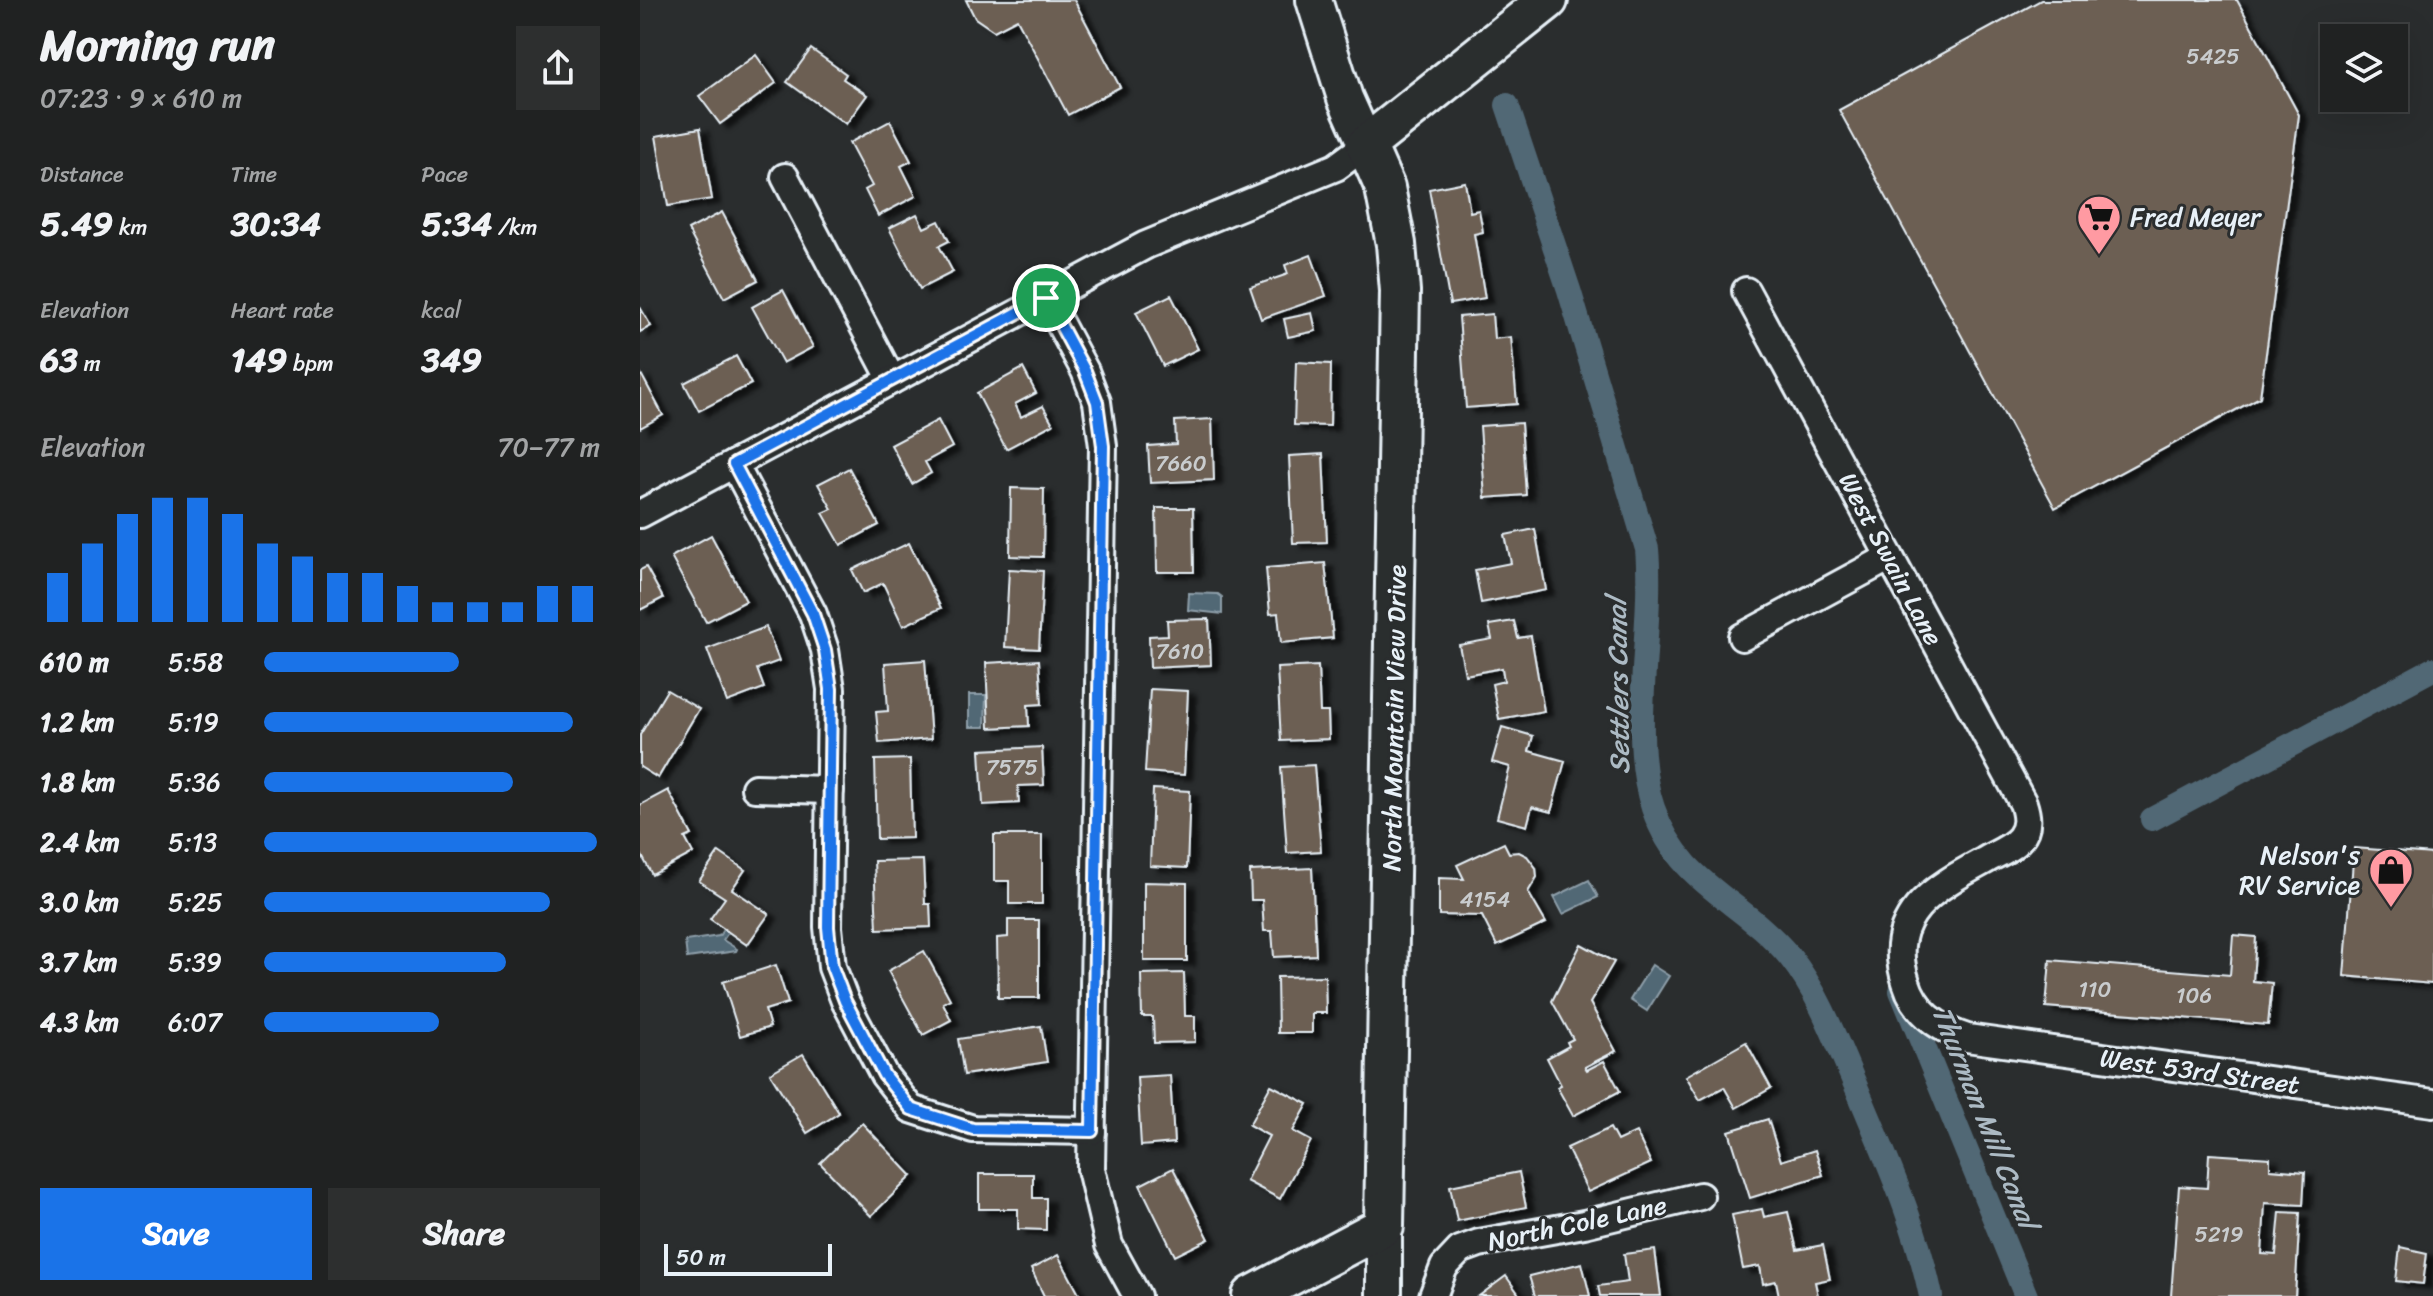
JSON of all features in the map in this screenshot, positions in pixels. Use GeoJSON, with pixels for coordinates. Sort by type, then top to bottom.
{"type":"FeatureCollection","features":[{"type":"Feature","properties":{"kind":"main road"},"geometry":{"type":"LineString","coordinates":[[1366,145],[1540,7]]}},
{"type":"Feature","properties":{"kind":"main road","name":"North Mountain View Drive"},"geometry":{"type":"LineString","coordinates":[[1366,145],[1385,188],[1396,244],[1400,291],[1384,1226]]}},
{"type":"Feature","properties":{"kind":"main road"},"geometry":{"type":"LineString","coordinates":[[1252,1296],[1384,1226]]}},
{"type":"Feature","properties":{"kind":"street"},"geometry":{"type":"LineString","coordinates":[[640,514],[1146,245],[1336,167],[1366,145],[1345,98],[1314,0]]}},
{"type":"Feature","properties":{"kind":"street"},"geometry":{"type":"LineString","coordinates":[[785,177],[892,380]]}},
{"type":"Feature","properties":{"kind":"street","name":"West Swain Lane"},"geometry":{"type":"LineString","coordinates":[[1746,291],[2023,803],[2027,817],[2025,829]]}},
{"type":"Feature","properties":{"kind":"street"},"geometry":{"type":"LineString","coordinates":[[1046,298],[1085,371],[1097,402],[1103,446],[1091,1169],[1109,1245],[1137,1296]]}},
{"type":"Feature","properties":{"kind":"street"},"geometry":{"type":"LineString","coordinates":[[734,464],[813,614],[825,650],[831,689],[828,927],[832,967],[845,1001],[884,1075],[911,1109],[973,1129],[1092,1131]]}},
{"type":"Feature","properties":{"kind":"street"},"geometry":{"type":"LineString","coordinates":[[1742,637],[1890,557]]}},
{"type":"Feature","properties":{"kind":"street"},"geometry":{"type":"LineString","coordinates":[[755,788],[830,790]]}},
{"type":"Feature","properties":{"kind":"street","name":"West 53rd Street"},"geometry":{"type":"LineString","coordinates":[[2025,829],[2011,846],[1927,895],[1905,927],[1901,966],[1916,1004],[1933,1022],[1967,1038],[2433,1103]]}},
{"type":"Feature","properties":{"kind":"street","name":"North Cole Lane"},"geometry":{"type":"LineString","coordinates":[[1433,1296],[1444,1267],[1460,1250],[1700,1196]]}},
{"type":"Feature","properties":{"kind":"street","name":"North Mountain View Drive"},"geometry":{"type":"LineString","coordinates":[[1384,1226],[1384,1296]]}},
{"type":"Feature","properties":{"kind":"water"},"geometry":{"type":"Polygon","coordinates":[[[1189,593],[1218,594],[1222,597],[1222,614],[1188,610],[1189,593]]]}},
{"type":"Feature","properties":{"kind":"water"},"geometry":{"type":"Polygon","coordinates":[[[969,695],[986,695],[985,727],[969,727],[969,695]]]}},
{"type":"Feature","properties":{"kind":"water"},"geometry":{"type":"Polygon","coordinates":[[[1589,880],[1598,897],[1563,914],[1554,897],[1589,880]]]}},
{"type":"Feature","properties":{"kind":"water"},"geometry":{"type":"Polygon","coordinates":[[[724,928],[729,931],[723,940],[736,951],[687,958],[685,941],[719,936],[724,928]]]}},
{"type":"Feature","properties":{"kind":"water"},"geometry":{"type":"Polygon","coordinates":[[[1652,965],[1669,976],[1647,1011],[1630,1000],[1652,965]]]}},
{"type":"Feature","properties":{"kind":"building"},"geometry":{"type":"Polygon","coordinates":[[[966,0],[1074,0],[1120,87],[1068,115],[1017,19],[994,31],[975,18],[966,0]]]}},
{"type":"Feature","properties":{"kind":"building","name":"Fred Meyer"},"geometry":{"type":"Polygon","coordinates":[[[2041,0],[2237,0],[2299,115],[2260,397],[2055,508],[1839,110],[2041,0]]]}},
{"type":"Feature","properties":{"kind":"building"},"geometry":{"type":"Polygon","coordinates":[[[811,49],[846,74],[843,79],[867,95],[846,124],[787,82],[811,49]]]}},
{"type":"Feature","properties":{"kind":"building"},"geometry":{"type":"Polygon","coordinates":[[[756,55],[776,83],[720,124],[699,96],[756,55]]]}},
{"type":"Feature","properties":{"kind":"building"},"geometry":{"type":"Polygon","coordinates":[[[890,121],[911,161],[901,166],[916,196],[878,216],[865,190],[872,186],[849,143],[890,121]]]}},
{"type":"Feature","properties":{"kind":"building"},"geometry":{"type":"Polygon","coordinates":[[[700,128],[712,199],[668,206],[656,136],[700,128]]]}},
{"type":"Feature","properties":{"kind":"building"},"geometry":{"type":"Polygon","coordinates":[[[1465,182],[1470,212],[1479,210],[1483,232],[1474,234],[1485,298],[1450,304],[1429,189],[1465,182]]]}},
{"type":"Feature","properties":{"kind":"building"},"geometry":{"type":"Polygon","coordinates":[[[722,212],[758,280],[724,298],[688,230],[722,212]]]}},
{"type":"Feature","properties":{"kind":"building"},"geometry":{"type":"Polygon","coordinates":[[[917,214],[924,228],[939,221],[949,241],[939,246],[953,272],[920,289],[889,228],[917,214]]]}},
{"type":"Feature","properties":{"kind":"building"},"geometry":{"type":"Polygon","coordinates":[[[1311,255],[1326,296],[1261,319],[1250,287],[1288,274],[1285,265],[1311,255]]]}},
{"type":"Feature","properties":{"kind":"building"},"geometry":{"type":"Polygon","coordinates":[[[783,290],[813,347],[783,363],[752,307],[783,290]]]}},
{"type":"Feature","properties":{"kind":"building"},"geometry":{"type":"Polygon","coordinates":[[[1171,295],[1198,349],[1163,366],[1136,312],[1171,295]]]}},
{"type":"Feature","properties":{"kind":"building"},"geometry":{"type":"Polygon","coordinates":[[[640,307],[651,326],[640,332],[640,307]]]}},
{"type":"Feature","properties":{"kind":"building"},"geometry":{"type":"Polygon","coordinates":[[[1312,313],[1316,331],[1288,337],[1284,319],[1312,313]]]}},
{"type":"Feature","properties":{"kind":"building"},"geometry":{"type":"Polygon","coordinates":[[[1492,314],[1494,339],[1511,337],[1517,404],[1466,408],[1459,317],[1492,314]]]}},
{"type":"Feature","properties":{"kind":"building"},"geometry":{"type":"Polygon","coordinates":[[[736,356],[751,384],[699,411],[684,383],[736,356]]]}},
{"type":"Feature","properties":{"kind":"building"},"geometry":{"type":"Polygon","coordinates":[[[1296,362],[1331,364],[1330,426],[1294,425],[1296,362]]]}},
{"type":"Feature","properties":{"kind":"building"},"geometry":{"type":"Polygon","coordinates":[[[1023,368],[1036,393],[1015,404],[1021,417],[1043,406],[1053,424],[1006,449],[977,393],[1023,368]]]}},
{"type":"Feature","properties":{"kind":"building"},"geometry":{"type":"Polygon","coordinates":[[[640,372],[663,415],[640,428],[640,372]]]}},
{"type":"Feature","properties":{"kind":"building"},"geometry":{"type":"Polygon","coordinates":[[[1212,419],[1214,480],[1150,483],[1148,446],[1176,444],[1175,421],[1212,419]]]}},
{"type":"Feature","properties":{"kind":"building"},"geometry":{"type":"Polygon","coordinates":[[[938,420],[952,447],[925,462],[931,473],[912,484],[891,445],[938,420]]]}},
{"type":"Feature","properties":{"kind":"building"},"geometry":{"type":"Polygon","coordinates":[[[1521,423],[1526,495],[1485,498],[1480,426],[1521,423]]]}},
{"type":"Feature","properties":{"kind":"building"},"geometry":{"type":"Polygon","coordinates":[[[1323,454],[1327,542],[1293,543],[1289,456],[1323,454]]]}},
{"type":"Feature","properties":{"kind":"building"},"geometry":{"type":"Polygon","coordinates":[[[849,468],[879,525],[841,545],[823,513],[832,509],[818,484],[849,468]]]}},
{"type":"Feature","properties":{"kind":"building"},"geometry":{"type":"Polygon","coordinates":[[[1011,488],[1044,489],[1043,557],[1010,556],[1011,488]]]}},
{"type":"Feature","properties":{"kind":"building"},"geometry":{"type":"Polygon","coordinates":[[[1156,508],[1193,508],[1194,572],[1157,572],[1156,508]]]}},
{"type":"Feature","properties":{"kind":"building"},"geometry":{"type":"Polygon","coordinates":[[[1535,529],[1546,590],[1481,603],[1475,570],[1511,563],[1505,535],[1535,529]]]}},
{"type":"Feature","properties":{"kind":"building"},"geometry":{"type":"Polygon","coordinates":[[[711,535],[746,601],[706,622],[671,557],[711,535]]]}},
{"type":"Feature","properties":{"kind":"building"},"geometry":{"type":"Polygon","coordinates":[[[909,543],[941,608],[903,626],[883,583],[863,593],[852,570],[909,543]]]}},
{"type":"Feature","properties":{"kind":"building"},"geometry":{"type":"Polygon","coordinates":[[[1325,563],[1333,638],[1281,643],[1278,613],[1270,614],[1266,568],[1325,563]]]}},
{"type":"Feature","properties":{"kind":"building"},"geometry":{"type":"Polygon","coordinates":[[[646,567],[663,598],[640,610],[640,570],[646,567]]]}},
{"type":"Feature","properties":{"kind":"building"},"geometry":{"type":"Polygon","coordinates":[[[1009,569],[1043,571],[1039,649],[1005,647],[1009,569]]]}},
{"type":"Feature","properties":{"kind":"building"},"geometry":{"type":"Polygon","coordinates":[[[1209,619],[1211,665],[1150,668],[1149,636],[1168,635],[1167,620],[1209,619]]]}},
{"type":"Feature","properties":{"kind":"building"},"geometry":{"type":"Polygon","coordinates":[[[1514,621],[1518,638],[1531,636],[1544,711],[1499,719],[1492,684],[1504,681],[1502,668],[1465,675],[1459,645],[1492,639],[1489,625],[1514,621]]]}},
{"type":"Feature","properties":{"kind":"building"},"geometry":{"type":"Polygon","coordinates":[[[766,627],[779,661],[757,669],[764,688],[727,702],[707,649],[766,627]]]}},
{"type":"Feature","properties":{"kind":"building"},"geometry":{"type":"Polygon","coordinates":[[[925,660],[931,739],[879,743],[876,712],[888,711],[885,663],[925,660]]]}},
{"type":"Feature","properties":{"kind":"building"},"geometry":{"type":"Polygon","coordinates":[[[1039,660],[1042,704],[1028,705],[1029,726],[989,728],[986,663],[1039,660]]]}},
{"type":"Feature","properties":{"kind":"building"},"geometry":{"type":"Polygon","coordinates":[[[1318,666],[1320,712],[1328,712],[1329,739],[1281,741],[1277,668],[1318,666]]]}},
{"type":"Feature","properties":{"kind":"building"},"geometry":{"type":"Polygon","coordinates":[[[1150,689],[1188,691],[1184,775],[1145,772],[1150,689]]]}},
{"type":"Feature","properties":{"kind":"building"},"geometry":{"type":"Polygon","coordinates":[[[667,690],[699,709],[658,778],[640,767],[640,735],[667,690]]]}},
{"type":"Feature","properties":{"kind":"building"},"geometry":{"type":"Polygon","coordinates":[[[1502,727],[1533,736],[1529,751],[1565,761],[1551,812],[1532,807],[1527,826],[1497,818],[1510,767],[1492,762],[1502,727]]]}},
{"type":"Feature","properties":{"kind":"building"},"geometry":{"type":"Polygon","coordinates":[[[1042,747],[1044,785],[1018,786],[1019,803],[983,805],[980,750],[1042,747]]]}},
{"type":"Feature","properties":{"kind":"building"},"geometry":{"type":"Polygon","coordinates":[[[910,759],[912,838],[877,839],[875,760],[910,759]]]}},
{"type":"Feature","properties":{"kind":"building"},"geometry":{"type":"Polygon","coordinates":[[[1314,765],[1321,851],[1287,853],[1281,767],[1314,765]]]}},
{"type":"Feature","properties":{"kind":"building"},"geometry":{"type":"Polygon","coordinates":[[[1153,789],[1190,791],[1187,868],[1150,866],[1153,789]]]}},
{"type":"Feature","properties":{"kind":"building"},"geometry":{"type":"Polygon","coordinates":[[[668,790],[692,835],[685,838],[693,853],[652,875],[640,852],[640,805],[668,790]]]}},
{"type":"Feature","properties":{"kind":"building"},"geometry":{"type":"Polygon","coordinates":[[[994,835],[1042,835],[1042,904],[1009,904],[1009,881],[994,881],[994,835]]]}},
{"type":"Feature","properties":{"kind":"building"},"geometry":{"type":"Polygon","coordinates":[[[1504,843],[1509,853],[1519,852],[1527,856],[1536,868],[1537,877],[1528,892],[1546,923],[1497,946],[1482,916],[1439,915],[1439,878],[1464,879],[1457,865],[1504,843]]]}},
{"type":"Feature","properties":{"kind":"building","name":"Nelson's RV Service"},"geometry":{"type":"Polygon","coordinates":[[[2354,848],[2433,854],[2432,984],[2344,976],[2354,848]]]}},
{"type":"Feature","properties":{"kind":"building"},"geometry":{"type":"Polygon","coordinates":[[[719,852],[745,870],[732,889],[769,914],[747,945],[710,919],[725,898],[699,881],[719,852]]]}},
{"type":"Feature","properties":{"kind":"building"},"geometry":{"type":"Polygon","coordinates":[[[923,860],[925,904],[930,904],[931,927],[877,929],[874,861],[923,860]]]}},
{"type":"Feature","properties":{"kind":"building"},"geometry":{"type":"Polygon","coordinates":[[[1312,868],[1316,955],[1274,957],[1272,931],[1264,931],[1262,900],[1251,900],[1250,871],[1312,868]]]}},
{"type":"Feature","properties":{"kind":"building"},"geometry":{"type":"Polygon","coordinates":[[[1144,882],[1187,883],[1187,961],[1144,961],[1144,882]]]}},
{"type":"Feature","properties":{"kind":"building"},"geometry":{"type":"Polygon","coordinates":[[[1008,920],[1039,920],[1039,998],[998,998],[997,938],[1008,937],[1008,920]]]}},
{"type":"Feature","properties":{"kind":"building"},"geometry":{"type":"Polygon","coordinates":[[[2233,935],[2256,937],[2253,981],[2272,983],[2268,1025],[2046,1007],[2050,960],[2230,975],[2233,935]]]}},
{"type":"Feature","properties":{"kind":"building"},"geometry":{"type":"Polygon","coordinates":[[[1581,944],[1614,962],[1590,1003],[1616,1051],[1585,1067],[1587,1070],[1604,1061],[1620,1091],[1573,1116],[1557,1087],[1561,1085],[1547,1058],[1569,1046],[1567,1042],[1573,1039],[1552,1001],[1581,944]]]}},
{"type":"Feature","properties":{"kind":"building"},"geometry":{"type":"Polygon","coordinates":[[[924,951],[950,999],[943,1003],[951,1020],[923,1035],[888,971],[924,951]]]}},
{"type":"Feature","properties":{"kind":"building"},"geometry":{"type":"Polygon","coordinates":[[[776,965],[788,1003],[765,1010],[770,1027],[740,1036],[723,982],[776,965]]]}},
{"type":"Feature","properties":{"kind":"building"},"geometry":{"type":"Polygon","coordinates":[[[1184,973],[1185,1016],[1195,1016],[1195,1042],[1154,1043],[1153,1017],[1142,1017],[1141,974],[1184,973]]]}},
{"type":"Feature","properties":{"kind":"building"},"geometry":{"type":"Polygon","coordinates":[[[1325,976],[1326,1013],[1312,1013],[1312,1033],[1278,1033],[1277,977],[1325,976]]]}},
{"type":"Feature","properties":{"kind":"building"},"geometry":{"type":"Polygon","coordinates":[[[1041,1026],[1047,1062],[964,1075],[958,1039],[1041,1026]]]}},
{"type":"Feature","properties":{"kind":"building"},"geometry":{"type":"Polygon","coordinates":[[[1746,1042],[1771,1088],[1736,1108],[1724,1087],[1700,1100],[1686,1076],[1746,1042]]]}},
{"type":"Feature","properties":{"kind":"building"},"geometry":{"type":"Polygon","coordinates":[[[803,1054],[839,1113],[807,1133],[770,1073],[803,1054]]]}},
{"type":"Feature","properties":{"kind":"building"},"geometry":{"type":"Polygon","coordinates":[[[1170,1075],[1174,1143],[1141,1146],[1137,1077],[1170,1075]]]}},
{"type":"Feature","properties":{"kind":"building"},"geometry":{"type":"Polygon","coordinates":[[[1271,1085],[1308,1104],[1293,1131],[1311,1141],[1280,1199],[1246,1181],[1269,1136],[1249,1125],[1271,1085]]]}},
{"type":"Feature","properties":{"kind":"building"},"geometry":{"type":"Polygon","coordinates":[[[1768,1119],[1781,1161],[1815,1150],[1823,1175],[1750,1198],[1729,1131],[1768,1119]]]}},
{"type":"Feature","properties":{"kind":"building"},"geometry":{"type":"Polygon","coordinates":[[[862,1123],[912,1176],[871,1216],[820,1163],[862,1123]]]}},
{"type":"Feature","properties":{"kind":"building"},"geometry":{"type":"Polygon","coordinates":[[[1610,1128],[1617,1141],[1636,1132],[1651,1163],[1588,1192],[1567,1148],[1610,1128]]]}},
{"type":"Feature","properties":{"kind":"building"},"geometry":{"type":"Polygon","coordinates":[[[2209,1154],[2270,1158],[2270,1169],[2305,1172],[2303,1205],[2265,1203],[2262,1254],[2276,1255],[2280,1212],[2300,1213],[2295,1296],[2171,1296],[2179,1186],[2207,1188],[2209,1154]]]}},
{"type":"Feature","properties":{"kind":"building"},"geometry":{"type":"Polygon","coordinates":[[[1173,1168],[1209,1239],[1175,1256],[1140,1185],[1173,1168]]]}},
{"type":"Feature","properties":{"kind":"building"},"geometry":{"type":"Polygon","coordinates":[[[1519,1172],[1526,1207],[1457,1221],[1450,1186],[1519,1172]]]}},
{"type":"Feature","properties":{"kind":"building"},"geometry":{"type":"Polygon","coordinates":[[[979,1174],[1033,1174],[1033,1198],[1046,1198],[1046,1230],[1018,1229],[1018,1209],[979,1209],[979,1174]]]}},
{"type":"Feature","properties":{"kind":"building"},"geometry":{"type":"Polygon","coordinates":[[[1762,1209],[1764,1217],[1788,1212],[1797,1250],[1823,1245],[1830,1279],[1815,1282],[1818,1296],[1779,1296],[1776,1281],[1763,1284],[1760,1266],[1743,1269],[1732,1215],[1762,1209]]]}},
{"type":"Feature","properties":{"kind":"building"},"geometry":{"type":"Polygon","coordinates":[[[2400,1247],[2427,1253],[2423,1284],[2396,1281],[2400,1247]]]}},
{"type":"Feature","properties":{"kind":"building"},"geometry":{"type":"Polygon","coordinates":[[[1655,1250],[1661,1296],[1600,1296],[1598,1286],[1628,1282],[1624,1254],[1655,1250]]]}},
{"type":"Feature","properties":{"kind":"building"},"geometry":{"type":"Polygon","coordinates":[[[1058,1255],[1080,1296],[1044,1296],[1031,1269],[1058,1255]]]}},
{"type":"Feature","properties":{"kind":"building"},"geometry":{"type":"Polygon","coordinates":[[[1582,1263],[1590,1296],[1535,1296],[1529,1276],[1582,1263]]]}},
{"type":"Feature","properties":{"kind":"building"},"geometry":{"type":"Polygon","coordinates":[[[1506,1276],[1520,1296],[1479,1296],[1506,1276]]]}},
{"type":"Feature","properties":{"kind":"waterway","name":"Settlers Canal"},"geometry":{"type":"LineString","coordinates":[[1507,105],[1569,290],[1647,549],[1642,748],[1653,808],[1679,856],[1771,937],[1790,957],[1811,988],[1836,1039],[1899,1192],[1931,1296]]}},
{"type":"Feature","properties":{"kind":"waterway","name":"Thurman Mill Canal"},"geometry":{"type":"LineString","coordinates":[[2152,819],[2433,669]]}},
{"type":"Feature","properties":{"kind":"waterway","name":"Thurman Mill Canal"},"geometry":{"type":"LineString","coordinates":[[1901,991],[2026,1296]]}},
{"type":"Feature","properties":{"kind":"place","name":"Fred Meyer"},"geometry":{"type":"Point","coordinates":[2099,256]}},
{"type":"Feature","properties":{"kind":"place","name":"Nelson's RV Service"},"geometry":{"type":"Point","coordinates":[2391,909]}},
{"type":"Feature","properties":{"kind":"route"},"geometry":{"type":"LineString","coordinates":[[1046,298],[1085,371],[1097,402],[1103,446],[1092,1131],[973,1129],[911,1109],[884,1075],[845,1001],[832,967],[828,927],[831,689],[825,650],[813,614],[734,464],[1046,298]]}}]}
